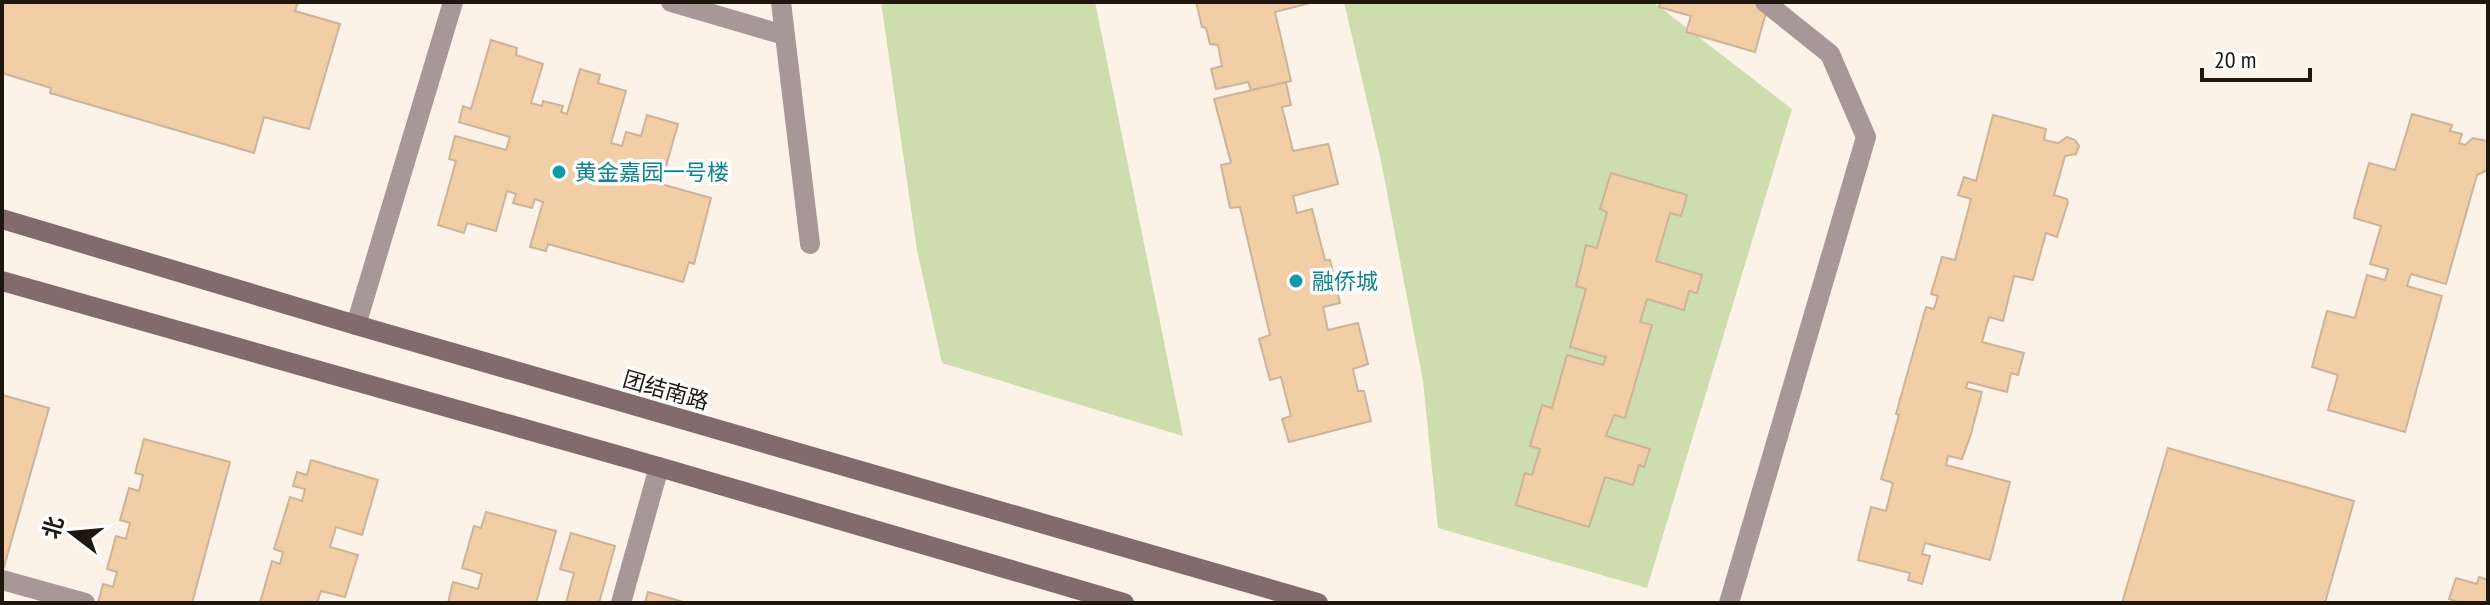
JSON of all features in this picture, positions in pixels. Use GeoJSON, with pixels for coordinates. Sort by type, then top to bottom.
{"type":"FeatureCollection","features":[{"type":"Feature","properties":{"kind":"main road","name":"团结南路"},"geometry":{"type":"LineString","coordinates":[[2,219],[356,325],[1318,603]]}},
{"type":"Feature","properties":{"kind":"main road"},"geometry":{"type":"LineString","coordinates":[[2,281],[659,467],[1124,603]]}},
{"type":"Feature","properties":{"kind":"street"},"geometry":{"type":"LineString","coordinates":[[356,325],[453,2]]}},
{"type":"Feature","properties":{"kind":"street"},"geometry":{"type":"LineString","coordinates":[[671,2],[784,35]]}},
{"type":"Feature","properties":{"kind":"street"},"geometry":{"type":"LineString","coordinates":[[781,2],[810,244]]}},
{"type":"Feature","properties":{"kind":"street"},"geometry":{"type":"LineString","coordinates":[[1729,603],[1866,137],[1830,54],[1765,2]]}},
{"type":"Feature","properties":{"kind":"street"},"geometry":{"type":"LineString","coordinates":[[621,603],[659,467]]}},
{"type":"Feature","properties":{"kind":"street"},"geometry":{"type":"LineString","coordinates":[[2,580],[85,603]]}},
{"type":"Feature","properties":{"kind":"green space"},"geometry":{"type":"Polygon","coordinates":[[[881,2],[1095,2],[1183,436],[942,363],[917,250],[881,2]]]}},
{"type":"Feature","properties":{"kind":"green space"},"geometry":{"type":"Polygon","coordinates":[[[1344,2],[1653,2],[1792,109],[1647,588],[1438,528],[1423,381],[1381,161],[1344,2]]]}},
{"type":"Feature","properties":{"kind":"building"},"geometry":{"type":"Polygon","coordinates":[[[2,2],[298,2],[295,11],[340,24],[309,129],[264,117],[254,153],[50,93],[51,88],[2,73],[2,2]]]}},
{"type":"Feature","properties":{"kind":"building"},"geometry":{"type":"Polygon","coordinates":[[[1196,2],[1314,2],[1275,12],[1291,81],[1251,90],[1248,82],[1216,89],[1211,69],[1222,66],[1218,45],[1210,44],[1196,2]]]}},
{"type":"Feature","properties":{"kind":"building"},"geometry":{"type":"Polygon","coordinates":[[[1660,2],[1769,2],[1755,52],[1686,32],[1691,16],[1659,7],[1660,2]]]}},
{"type":"Feature","properties":{"kind":"building","name":"黄金嘉园一号楼"},"geometry":{"type":"Polygon","coordinates":[[[491,40],[517,48],[516,55],[543,64],[531,103],[542,106],[543,101],[563,106],[561,112],[567,114],[580,69],[600,75],[598,83],[626,91],[611,143],[622,146],[626,132],[641,136],[647,115],[678,124],[661,184],[711,198],[694,264],[689,262],[683,282],[548,244],[546,251],[530,247],[543,202],[535,199],[532,208],[513,203],[516,194],[507,191],[496,231],[467,223],[464,233],[438,225],[456,161],[449,159],[455,136],[506,150],[510,137],[459,122],[463,106],[471,109],[491,40]]]}},
{"type":"Feature","properties":{"kind":"building","name":"融侨城"},"geometry":{"type":"Polygon","coordinates":[[[1286,83],[1291,105],[1282,107],[1293,151],[1329,146],[1338,184],[1293,196],[1297,213],[1312,209],[1325,260],[1330,260],[1340,303],[1323,307],[1328,330],[1358,323],[1368,364],[1353,369],[1358,391],[1364,391],[1371,421],[1289,442],[1282,419],[1291,416],[1281,377],[1270,380],[1259,339],[1270,335],[1240,207],[1230,208],[1221,165],[1231,163],[1214,99],[1286,83]]]}},
{"type":"Feature","properties":{"kind":"building"},"geometry":{"type":"Polygon","coordinates":[[[2412,114],[2452,125],[2450,131],[2462,134],[2459,143],[2465,145],[2473,138],[2487,141],[2488,166],[2487,170],[2477,175],[2446,284],[2411,274],[2407,286],[2442,296],[2405,432],[2328,410],[2338,375],[2312,367],[2327,311],[2355,318],[2367,275],[2385,280],[2388,269],[2370,264],[2381,226],[2354,218],[2369,163],[2395,170],[2412,114]]]}},
{"type":"Feature","properties":{"kind":"building"},"geometry":{"type":"Polygon","coordinates":[[[1993,115],[2046,129],[2044,140],[2058,143],[2067,137],[2079,146],[2076,154],[2065,156],[2054,195],[2068,202],[2057,237],[2046,233],[2033,280],[2014,276],[2003,321],[1989,317],[1982,342],[2024,353],[2018,375],[2011,373],[2007,392],[1968,382],[1966,388],[1982,392],[1971,434],[1962,459],[1948,456],[1946,465],[2010,482],[1990,560],[1925,543],[1922,554],[1930,556],[1922,584],[1908,580],[1910,573],[1858,560],[1871,507],[1886,511],[1893,483],[1881,479],[1899,415],[1896,414],[1926,307],[1934,309],[1938,296],[1931,294],[1942,257],[1955,260],[1971,199],[1958,195],[1964,177],[1976,181],[1993,115]]]}},
{"type":"Feature","properties":{"kind":"building"},"geometry":{"type":"Polygon","coordinates":[[[1611,173],[1687,195],[1681,216],[1670,213],[1656,261],[1702,275],[1697,293],[1689,291],[1684,310],[1647,299],[1640,322],[1652,325],[1625,418],[1614,415],[1606,436],[1650,449],[1644,467],[1639,465],[1633,485],[1605,477],[1589,527],[1516,505],[1525,473],[1532,475],[1540,449],[1530,446],[1542,405],[1552,408],[1567,355],[1603,365],[1606,357],[1570,347],[1586,289],[1576,286],[1586,245],[1597,248],[1607,212],[1600,209],[1611,173]]]}},
{"type":"Feature","properties":{"kind":"building"},"geometry":{"type":"Polygon","coordinates":[[[2,395],[49,408],[2,574],[2,395]]]}},
{"type":"Feature","properties":{"kind":"building"},"geometry":{"type":"Polygon","coordinates":[[[144,439],[230,462],[192,603],[98,603],[103,584],[113,587],[117,572],[107,569],[116,536],[126,539],[130,523],[120,520],[129,488],[139,491],[143,475],[135,473],[144,439]]]}},
{"type":"Feature","properties":{"kind":"building"},"geometry":{"type":"Polygon","coordinates":[[[2168,448],[2354,501],[2325,603],[2122,603],[2168,448]]]}},
{"type":"Feature","properties":{"kind":"building"},"geometry":{"type":"Polygon","coordinates":[[[311,460],[378,480],[362,535],[336,527],[330,547],[358,555],[345,597],[321,591],[317,603],[260,603],[272,561],[280,564],[283,552],[274,549],[290,497],[302,501],[305,489],[293,486],[297,472],[307,475],[311,460]]]}},
{"type":"Feature","properties":{"kind":"building"},"geometry":{"type":"Polygon","coordinates":[[[486,512],[556,531],[536,603],[448,603],[453,582],[478,589],[482,574],[462,568],[474,526],[481,528],[486,512]]]}},
{"type":"Feature","properties":{"kind":"building"},"geometry":{"type":"Polygon","coordinates":[[[571,533],[615,546],[599,603],[566,603],[574,573],[560,569],[571,533]]]}},
{"type":"Feature","properties":{"kind":"building"},"geometry":{"type":"Polygon","coordinates":[[[2479,577],[2488,580],[2488,603],[2460,603],[2449,599],[2456,578],[2477,584],[2479,577]]]}},
{"type":"Feature","properties":{"kind":"building"},"geometry":{"type":"Polygon","coordinates":[[[648,592],[687,603],[645,603],[648,592]]]}},
{"type":"Feature","properties":{"kind":"place","name":"黄金嘉园一号楼"},"geometry":{"type":"Point","coordinates":[559,172]}},
{"type":"Feature","properties":{"kind":"place","name":"融侨城"},"geometry":{"type":"Point","coordinates":[1296,281]}}]}
